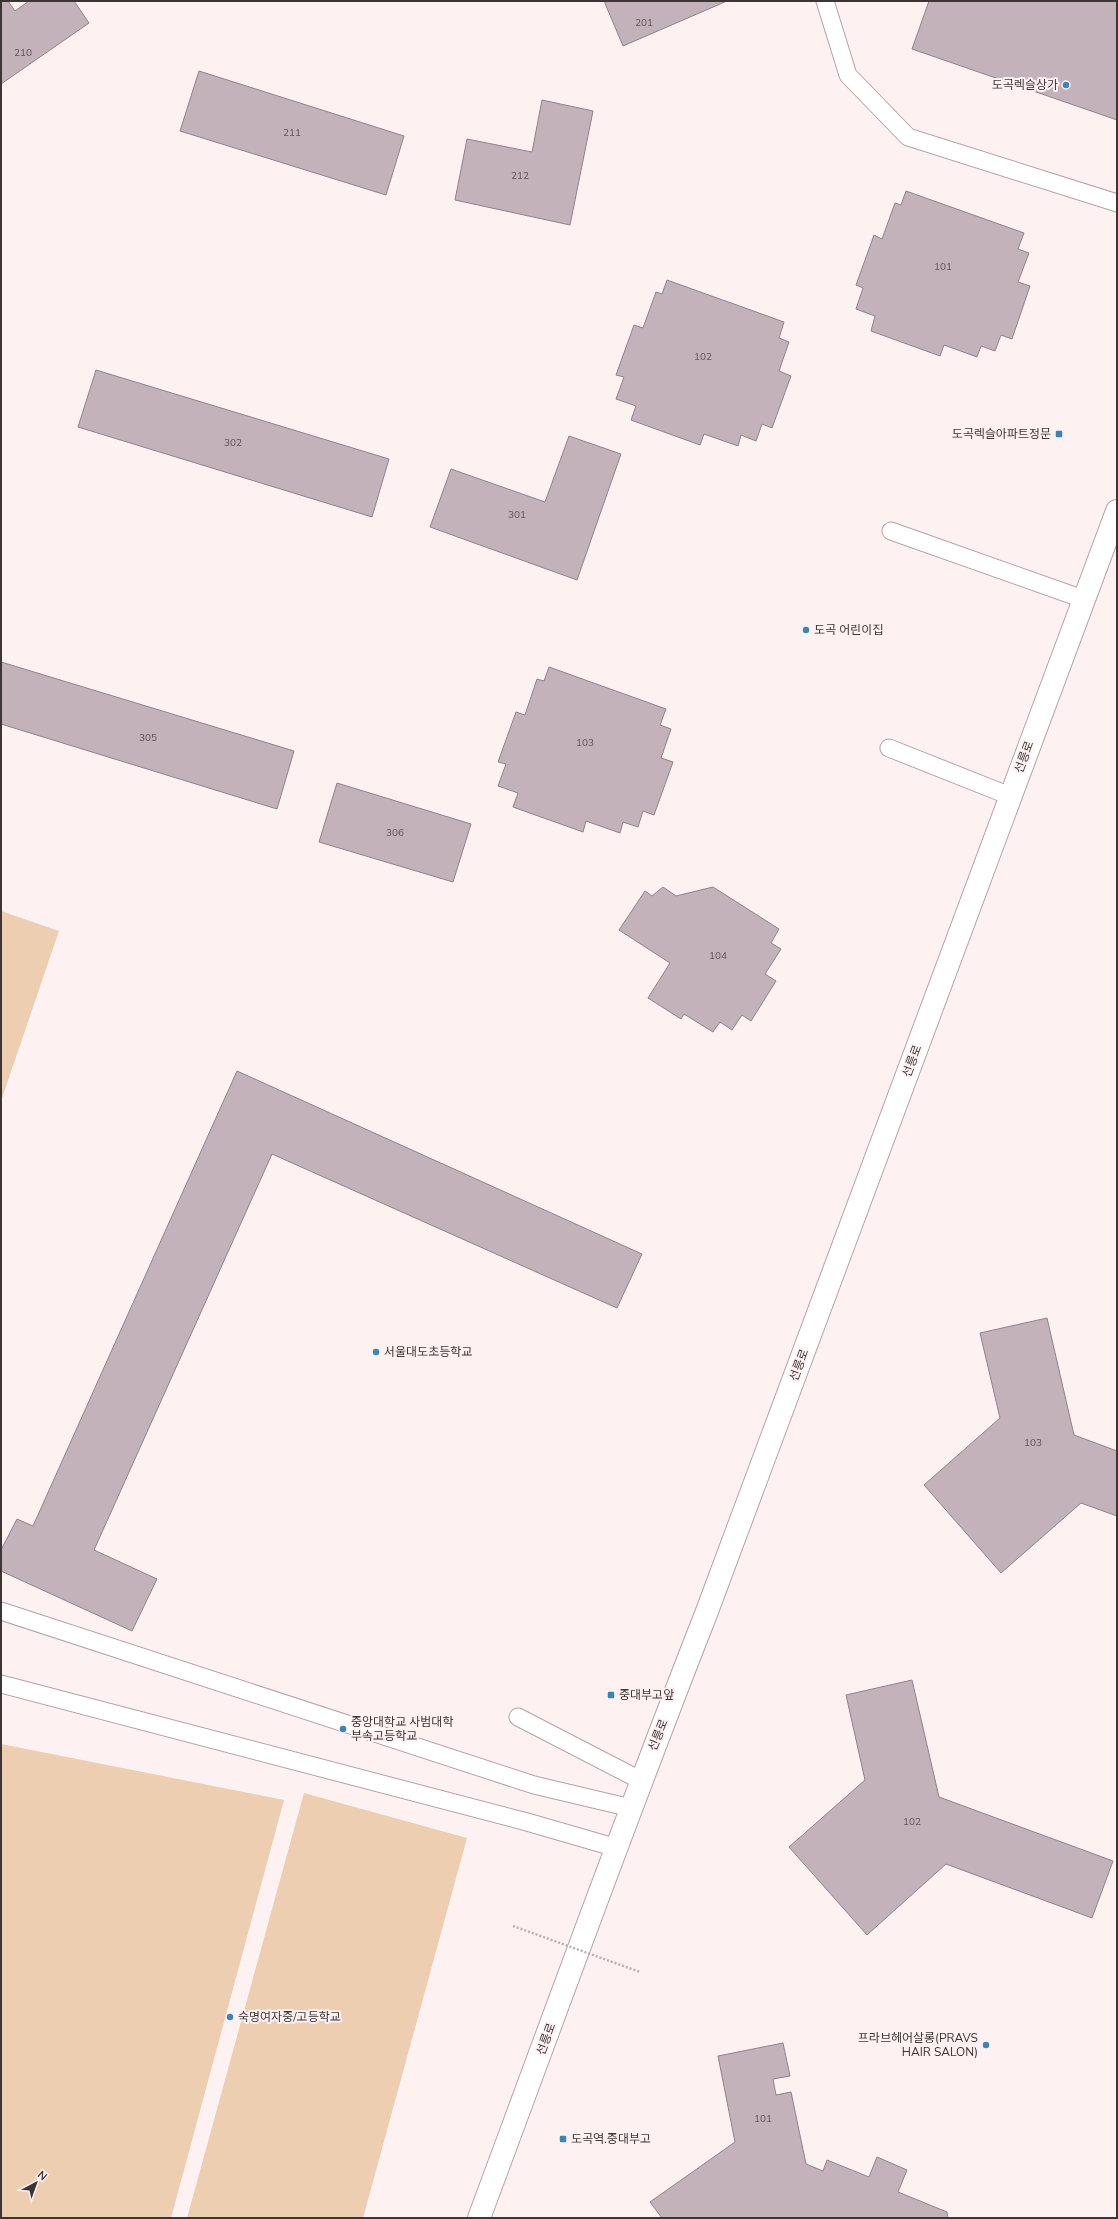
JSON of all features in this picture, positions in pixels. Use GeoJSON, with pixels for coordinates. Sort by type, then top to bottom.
{"type":"FeatureCollection","features":[{"type":"Feature","properties":{"kind":"main road","name":"선릉로"},"geometry":{"type":"LineString","coordinates":[[479,2218],[617,1848],[640,1780],[706,1614],[1117,511]]}},
{"type":"Feature","properties":{"kind":"lane"},"geometry":{"type":"LineString","coordinates":[[825,1],[848,75],[908,137],[1117,203]]}},
{"type":"Feature","properties":{"kind":"lane"},"geometry":{"type":"LineString","coordinates":[[891,531],[1083,599]]}},
{"type":"Feature","properties":{"kind":"lane"},"geometry":{"type":"LineString","coordinates":[[889,748],[1010,796]]}},
{"type":"Feature","properties":{"kind":"lane"},"geometry":{"type":"LineString","coordinates":[[1,1611],[534,1785],[631,1808]]}},
{"type":"Feature","properties":{"kind":"lane"},"geometry":{"type":"LineString","coordinates":[[1,1684],[527,1822],[617,1848]]}},
{"type":"Feature","properties":{"kind":"lane"},"geometry":{"type":"LineString","coordinates":[[518,1717],[640,1780]]}},
{"type":"Feature","properties":{"kind":"path"},"geometry":{"type":"LineString","coordinates":[[513,1926],[640,1972]]}},
{"type":"Feature","properties":{"kind":"shaded area"},"geometry":{"type":"Polygon","coordinates":[[[1,911],[59,931],[1,1101],[1,911]]]}},
{"type":"Feature","properties":{"kind":"shaded area"},"geometry":{"type":"Polygon","coordinates":[[[1,1744],[284,1800],[171,2218],[1,2218],[1,1744]]]}},
{"type":"Feature","properties":{"kind":"shaded area"},"geometry":{"type":"Polygon","coordinates":[[[304,1793],[467,1838],[363,2218],[187,2218],[304,1793]]]}},
{"type":"Feature","properties":{"kind":"building"},"geometry":{"type":"Polygon","coordinates":[[[1,1],[8,1],[15,11],[29,1],[74,1],[89,23],[1,84],[1,1]]]}},
{"type":"Feature","properties":{"kind":"building"},"geometry":{"type":"Polygon","coordinates":[[[604,1],[727,1],[623,46],[604,1]]]}},
{"type":"Feature","properties":{"kind":"building","name":"도곡렉슬상가"},"geometry":{"type":"Polygon","coordinates":[[[929,1],[1117,1],[1117,120],[912,49],[929,1]]]}},
{"type":"Feature","properties":{"kind":"building"},"geometry":{"type":"Polygon","coordinates":[[[199,71],[404,136],[386,195],[180,131],[199,71]]]}},
{"type":"Feature","properties":{"kind":"building"},"geometry":{"type":"Polygon","coordinates":[[[542,100],[593,111],[570,225],[455,200],[467,139],[532,152],[542,100]]]}},
{"type":"Feature","properties":{"kind":"building"},"geometry":{"type":"Polygon","coordinates":[[[906,191],[1024,233],[1018,249],[1029,253],[1018,282],[1030,286],[1012,339],[1001,335],[995,351],[981,346],[977,357],[944,345],[940,356],[871,331],[875,316],[856,309],[863,288],[856,285],[874,235],[882,239],[895,203],[901,205],[906,191]]]}},
{"type":"Feature","properties":{"kind":"building"},"geometry":{"type":"Polygon","coordinates":[[[667,280],[784,322],[779,338],[789,342],[779,371],[791,376],[772,428],[762,424],[756,441],[741,435],[738,446],[704,434],[700,445],[631,420],[636,406],[616,399],[624,377],[616,375],[634,325],[643,328],[656,292],[662,294],[667,280]]]}},
{"type":"Feature","properties":{"kind":"building"},"geometry":{"type":"Polygon","coordinates":[[[96,370],[389,459],[372,517],[78,427],[96,370]]]}},
{"type":"Feature","properties":{"kind":"building"},"geometry":{"type":"Polygon","coordinates":[[[569,436],[621,454],[577,580],[430,527],[451,469],[545,502],[569,436]]]}},
{"type":"Feature","properties":{"kind":"building"},"geometry":{"type":"Polygon","coordinates":[[[1,662],[294,751],[277,809],[1,724],[1,662]]]}},
{"type":"Feature","properties":{"kind":"building"},"geometry":{"type":"Polygon","coordinates":[[[549,667],[666,709],[660,725],[671,729],[661,758],[673,762],[654,815],[643,811],[638,827],[623,822],[620,833],[586,821],[583,832],[513,807],[518,793],[498,786],[506,764],[498,762],[516,712],[525,715],[537,679],[544,681],[549,667]]]}},
{"type":"Feature","properties":{"kind":"building"},"geometry":{"type":"Polygon","coordinates":[[[337,783],[471,824],[453,882],[319,842],[337,783]]]}},
{"type":"Feature","properties":{"kind":"building"},"geometry":{"type":"Polygon","coordinates":[[[663,887],[676,896],[713,887],[779,929],[771,943],[781,949],[765,974],[776,981],[751,1021],[742,1015],[732,1030],[720,1022],[713,1032],[684,1014],[681,1019],[648,998],[670,963],[619,930],[645,891],[652,896],[663,887]]]}},
{"type":"Feature","properties":{"kind":"building"},"geometry":{"type":"Polygon","coordinates":[[[237,1071],[642,1254],[617,1308],[272,1154],[94,1550],[157,1579],[132,1631],[1,1571],[1,1550],[17,1519],[33,1526],[237,1071]]]}},
{"type":"Feature","properties":{"kind":"building"},"geometry":{"type":"Polygon","coordinates":[[[1047,1318],[1074,1435],[1117,1451],[1117,1516],[1081,1503],[1001,1573],[924,1485],[1000,1418],[980,1333],[1047,1318]]]}},
{"type":"Feature","properties":{"kind":"building"},"geometry":{"type":"Polygon","coordinates":[[[912,1680],[939,1797],[1113,1861],[1092,1918],[946,1864],[867,1935],[789,1847],[865,1780],[846,1695],[912,1680]]]}},
{"type":"Feature","properties":{"kind":"building"},"geometry":{"type":"Polygon","coordinates":[[[783,2043],[790,2076],[773,2079],[776,2095],[791,2092],[806,2164],[823,2171],[827,2160],[869,2177],[877,2157],[907,2170],[898,2192],[947,2212],[948,2218],[662,2218],[650,2202],[735,2142],[718,2056],[783,2043]]]}},
{"type":"Feature","properties":{"kind":"place","name":"도곡렉슬상가"},"geometry":{"type":"Point","coordinates":[1066,85]}},
{"type":"Feature","properties":{"kind":"place","name":"도곡렉슬아파트정문"},"geometry":{"type":"Point","coordinates":[1059,434]}},
{"type":"Feature","properties":{"kind":"place","name":"도곡 어린이집"},"geometry":{"type":"Point","coordinates":[806,630]}},
{"type":"Feature","properties":{"kind":"place","name":"서울대도초등학교"},"geometry":{"type":"Point","coordinates":[376,1352]}},
{"type":"Feature","properties":{"kind":"place","name":"중대부고앞"},"geometry":{"type":"Point","coordinates":[611,1695]}},
{"type":"Feature","properties":{"kind":"place","name":"중앙대학교 사범대학 부속고등학교"},"geometry":{"type":"Point","coordinates":[343,1729]}},
{"type":"Feature","properties":{"kind":"place","name":"숙명여자중/고등학교"},"geometry":{"type":"Point","coordinates":[230,2017]}},
{"type":"Feature","properties":{"kind":"place","name":"프라브헤어살롱(PRAVS HAIR SALON)"},"geometry":{"type":"Point","coordinates":[986,2045]}},
{"type":"Feature","properties":{"kind":"place","name":"도곡역.중대부고"},"geometry":{"type":"Point","coordinates":[563,2139]}}]}
